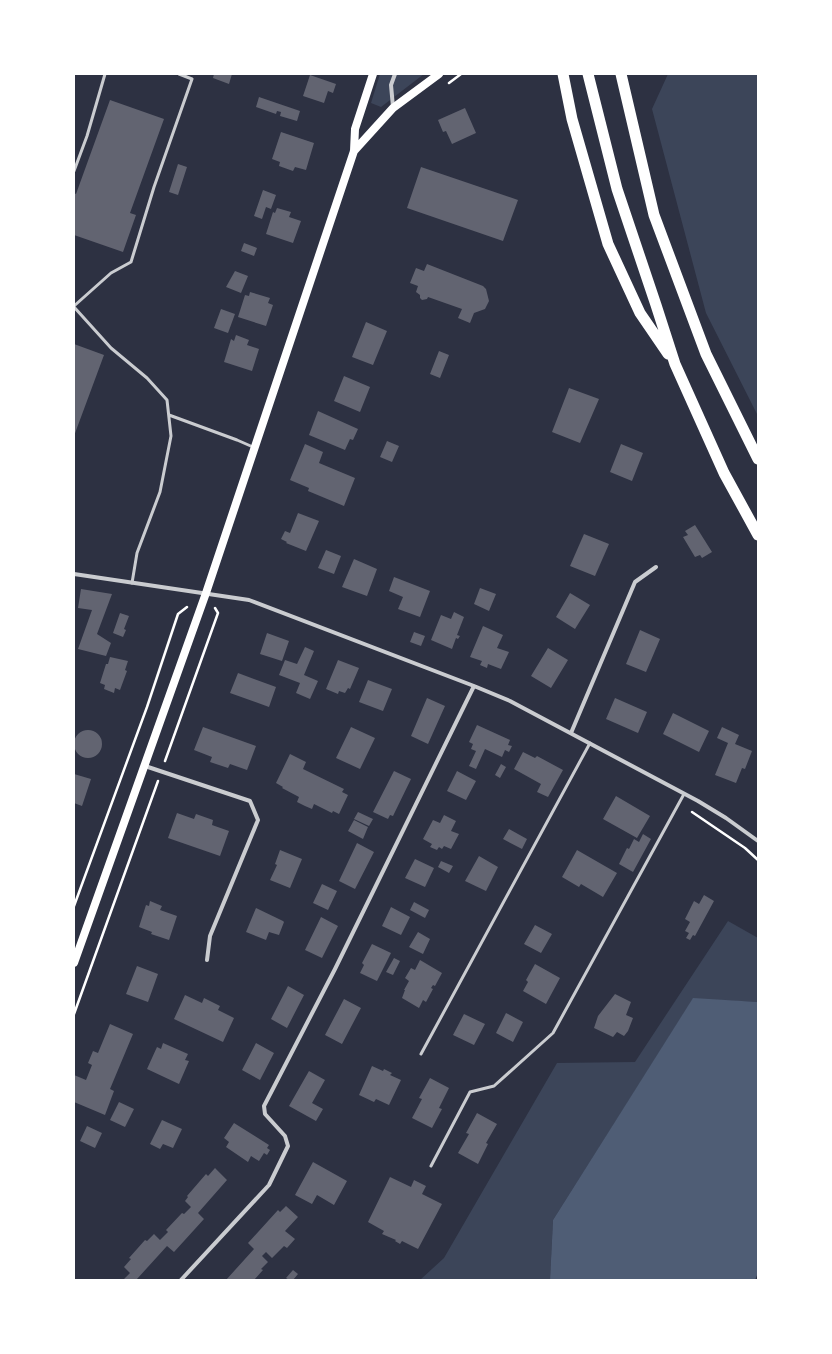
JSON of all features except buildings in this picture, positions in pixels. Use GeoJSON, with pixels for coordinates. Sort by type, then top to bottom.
{"type":"FeatureCollection","features":[{"type":"Feature","properties":{"kind":"highway"},"geometry":{"type":"LineString","coordinates":[[563,74],[572,119],[608,244],[640,313],[675,364]]}},
{"type":"Feature","properties":{"kind":"highway"},"geometry":{"type":"LineString","coordinates":[[588,74],[617,189],[675,364],[724,473],[758,535]]}},
{"type":"Feature","properties":{"kind":"highway"},"geometry":{"type":"LineString","coordinates":[[621,74],[654,215],[706,354],[758,459]]}},
{"type":"Feature","properties":{"kind":"main road"},"geometry":{"type":"LineString","coordinates":[[74,963],[206,593],[255,448],[354,151],[355,129],[373,74]]}},
{"type":"Feature","properties":{"kind":"main road"},"geometry":{"type":"LineString","coordinates":[[354,151],[393,108],[439,74]]}},
{"type":"Feature","properties":{"kind":"street"},"geometry":{"type":"LineString","coordinates":[[393,108],[391,85],[395,74]]}},
{"type":"Feature","properties":{"kind":"street"},"geometry":{"type":"LineString","coordinates":[[571,733],[635,582],[656,567]]}},
{"type":"Feature","properties":{"kind":"street"},"geometry":{"type":"LineString","coordinates":[[74,574],[249,600],[474,686],[510,701],[684,794],[726,818],[758,842]]}},
{"type":"Feature","properties":{"kind":"street"},"geometry":{"type":"LineString","coordinates":[[181,1280],[269,1185],[288,1146],[285,1136],[265,1114],[264,1106],[336,969],[474,686]]}},
{"type":"Feature","properties":{"kind":"street"},"geometry":{"type":"LineString","coordinates":[[144,766],[250,801],[258,820],[210,936],[207,960]]}},
{"type":"Feature","properties":{"kind":"lane"},"geometry":{"type":"LineString","coordinates":[[74,171],[87,136],[105,74]]}},
{"type":"Feature","properties":{"kind":"lane"},"geometry":{"type":"LineString","coordinates":[[132,583],[137,553],[160,492],[171,436],[167,400],[147,378],[111,348],[74,306],[111,273],[131,262],[154,187],[192,79],[179,74]]}},
{"type":"Feature","properties":{"kind":"lane"},"geometry":{"type":"LineString","coordinates":[[169,415],[255,448]]}},
{"type":"Feature","properties":{"kind":"lane"},"geometry":{"type":"LineString","coordinates":[[421,1054],[590,743]]}},
{"type":"Feature","properties":{"kind":"lane"},"geometry":{"type":"LineString","coordinates":[[430,1166],[470,1092],[494,1086],[553,1033],[684,794]]}},
{"type":"Feature","properties":{"kind":"path"},"geometry":{"type":"LineString","coordinates":[[74,906],[147,707],[178,614],[206,593],[218,613],[74,1014]]}},
{"type":"Feature","properties":{"kind":"path"},"geometry":{"type":"LineString","coordinates":[[694,809],[692,812],[745,848],[758,860]]}},
{"type":"Feature","properties":{"kind":"shaded area"},"geometry":{"type":"Polygon","coordinates":[[[380,74],[424,74],[381,107],[371,103],[380,74]]]}},
{"type":"Feature","properties":{"kind":"shaded area"},"geometry":{"type":"Polygon","coordinates":[[[668,74],[758,74],[758,416],[706,313],[652,109],[668,74]]]}},
{"type":"Feature","properties":{"kind":"shaded area"},"geometry":{"type":"Polygon","coordinates":[[[728,921],[758,938],[758,1002],[693,999],[553,1220],[550,1280],[420,1280],[444,1258],[557,1063],[635,1062],[728,921]]]}},
{"type":"Feature","properties":{"kind":"shaded area"},"geometry":{"type":"Polygon","coordinates":[[[693,998],[758,1002],[758,1273],[755,1280],[550,1280],[553,1220],[693,998]]]}}]}
